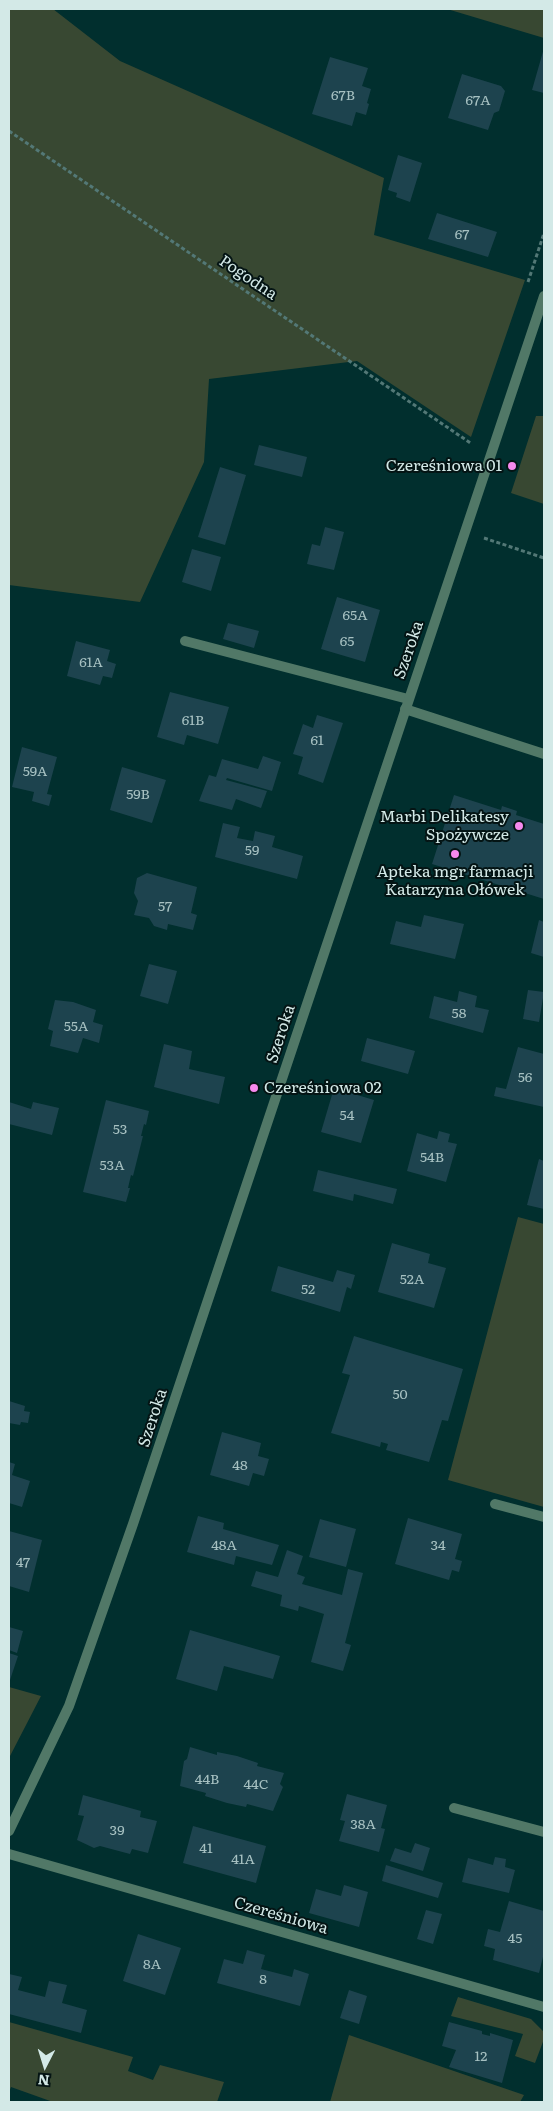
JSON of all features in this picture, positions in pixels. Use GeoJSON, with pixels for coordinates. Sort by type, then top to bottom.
{"type":"FeatureCollection","features":[{"type":"Feature","properties":{"kind":"street","name":"Szeroka"},"geometry":{"type":"LineString","coordinates":[[9,1831],[69,1706],[134,1524],[544,296]]}},
{"type":"Feature","properties":{"kind":"street"},"geometry":{"type":"LineString","coordinates":[[185,641],[407,704],[544,754]]}},
{"type":"Feature","properties":{"kind":"street"},"geometry":{"type":"LineString","coordinates":[[495,1504],[544,1517]]}},
{"type":"Feature","properties":{"kind":"street"},"geometry":{"type":"LineString","coordinates":[[454,1808],[544,1832]]}},
{"type":"Feature","properties":{"kind":"street","name":"Czereśniowa"},"geometry":{"type":"LineString","coordinates":[[9,1854],[544,2007]]}},
{"type":"Feature","properties":{"kind":"path","name":"Pogodna"},"geometry":{"type":"LineString","coordinates":[[9,131],[474,445]]}},
{"type":"Feature","properties":{"kind":"path"},"geometry":{"type":"LineString","coordinates":[[483,538],[544,558]]}},
{"type":"Feature","properties":{"kind":"green space"},"geometry":{"type":"Polygon","coordinates":[[[9,9],[53,9],[120,61],[384,178],[374,235],[525,280],[471,437],[357,361],[209,379],[204,462],[140,602],[9,585],[9,9]]]}},
{"type":"Feature","properties":{"kind":"green space"},"geometry":{"type":"Polygon","coordinates":[[[447,9],[544,9],[544,38],[447,9]]]}},
{"type":"Feature","properties":{"kind":"green space"},"geometry":{"type":"Polygon","coordinates":[[[536,416],[544,416],[544,504],[511,493],[536,416]]]}},
{"type":"Feature","properties":{"kind":"green space"},"geometry":{"type":"Polygon","coordinates":[[[518,1217],[544,1224],[544,1507],[448,1480],[518,1217]]]}},
{"type":"Feature","properties":{"kind":"green space"},"geometry":{"type":"Polygon","coordinates":[[[9,1687],[41,1696],[9,1758],[9,1687]]]}},
{"type":"Feature","properties":{"kind":"green space"},"geometry":{"type":"Polygon","coordinates":[[[458,1997],[531,2019],[544,2032],[544,2039],[535,2063],[515,2056],[523,2034],[451,2016],[458,1997]]]}},
{"type":"Feature","properties":{"kind":"green space"},"geometry":{"type":"Polygon","coordinates":[[[9,2022],[133,2057],[128,2071],[153,2080],[160,2065],[224,2082],[217,2102],[53,2102],[11,2087],[9,2092],[9,2022]]]}},
{"type":"Feature","properties":{"kind":"green space"},"geometry":{"type":"Polygon","coordinates":[[[349,2035],[524,2095],[520,2102],[330,2102],[349,2035]]]}},
{"type":"Feature","properties":{"kind":"building"},"geometry":{"type":"Polygon","coordinates":[[[544,48],[544,93],[532,90],[544,48]]]}},
{"type":"Feature","properties":{"kind":"building"},"geometry":{"type":"Polygon","coordinates":[[[330,57],[368,68],[362,86],[371,89],[366,115],[356,112],[352,126],[312,114],[330,57]]]}},
{"type":"Feature","properties":{"kind":"building"},"geometry":{"type":"Polygon","coordinates":[[[462,74],[501,86],[505,91],[499,111],[494,113],[488,130],[448,118],[462,74]]]}},
{"type":"Feature","properties":{"kind":"building"},"geometry":{"type":"Polygon","coordinates":[[[398,155],[422,163],[410,202],[396,197],[397,193],[388,190],[398,155]]]}},
{"type":"Feature","properties":{"kind":"building"},"geometry":{"type":"Polygon","coordinates":[[[437,213],[497,232],[488,257],[428,239],[437,213]]]}},
{"type":"Feature","properties":{"kind":"building"},"geometry":{"type":"Polygon","coordinates":[[[259,445],[307,457],[302,477],[254,465],[259,445]]]}},
{"type":"Feature","properties":{"kind":"building"},"geometry":{"type":"Polygon","coordinates":[[[220,467],[246,475],[225,545],[198,537],[220,467]]]}},
{"type":"Feature","properties":{"kind":"building"},"geometry":{"type":"Polygon","coordinates":[[[325,527],[344,532],[334,570],[307,564],[312,544],[320,546],[325,527]]]}},
{"type":"Feature","properties":{"kind":"building"},"geometry":{"type":"Polygon","coordinates":[[[192,549],[221,557],[211,591],[182,582],[192,549]]]}},
{"type":"Feature","properties":{"kind":"building"},"geometry":{"type":"Polygon","coordinates":[[[337,597],[380,610],[365,662],[321,649],[337,597]]]}},
{"type":"Feature","properties":{"kind":"building"},"geometry":{"type":"Polygon","coordinates":[[[228,623],[259,631],[254,648],[223,639],[228,623]]]}},
{"type":"Feature","properties":{"kind":"building"},"geometry":{"type":"Polygon","coordinates":[[[76,641],[110,650],[107,661],[116,664],[112,678],[103,676],[100,685],[67,676],[76,641]]]}},
{"type":"Feature","properties":{"kind":"building"},"geometry":{"type":"Polygon","coordinates":[[[170,692],[229,707],[218,744],[187,735],[184,745],[157,737],[170,692]]]}},
{"type":"Feature","properties":{"kind":"building"},"geometry":{"type":"Polygon","coordinates":[[[317,715],[343,723],[323,783],[298,774],[303,757],[293,754],[303,724],[313,728],[317,715]]]}},
{"type":"Feature","properties":{"kind":"building"},"geometry":{"type":"Polygon","coordinates":[[[22,747],[57,757],[47,794],[52,795],[49,806],[32,801],[34,792],[12,787],[22,747]]]}},
{"type":"Feature","properties":{"kind":"building"},"geometry":{"type":"Polygon","coordinates":[[[263,756],[281,762],[272,791],[227,778],[226,780],[267,791],[261,808],[236,799],[232,810],[199,801],[209,775],[216,777],[222,759],[258,769],[263,756]]]}},
{"type":"Feature","properties":{"kind":"building"},"geometry":{"type":"Polygon","coordinates":[[[122,767],[166,780],[152,823],[110,810],[122,767]]]}},
{"type":"Feature","properties":{"kind":"building"},"geometry":{"type":"Polygon","coordinates":[[[454,795],[501,810],[502,806],[517,811],[516,815],[544,824],[544,899],[432,864],[454,795]]]}},
{"type":"Feature","properties":{"kind":"building"},"geometry":{"type":"Polygon","coordinates":[[[223,823],[240,827],[237,838],[253,841],[255,831],[275,836],[272,847],[303,856],[297,879],[215,857],[223,823]]]}},
{"type":"Feature","properties":{"kind":"building"},"geometry":{"type":"Polygon","coordinates":[[[147,873],[197,887],[191,913],[197,915],[193,930],[168,924],[167,930],[154,926],[149,918],[134,915],[138,901],[134,893],[137,878],[147,873]]]}},
{"type":"Feature","properties":{"kind":"building"},"geometry":{"type":"Polygon","coordinates":[[[424,915],[464,924],[455,959],[390,944],[396,921],[421,927],[424,915]]]}},
{"type":"Feature","properties":{"kind":"building"},"geometry":{"type":"Polygon","coordinates":[[[539,920],[544,922],[544,957],[531,953],[539,920]]]}},
{"type":"Feature","properties":{"kind":"building"},"geometry":{"type":"Polygon","coordinates":[[[149,964],[177,971],[168,1004],[140,996],[149,964]]]}},
{"type":"Feature","properties":{"kind":"building"},"geometry":{"type":"Polygon","coordinates":[[[528,990],[544,992],[539,1022],[523,1019],[528,990]]]}},
{"type":"Feature","properties":{"kind":"building"},"geometry":{"type":"Polygon","coordinates":[[[459,991],[477,996],[475,1007],[489,1010],[483,1033],[429,1018],[434,996],[457,1002],[459,991]]]}},
{"type":"Feature","properties":{"kind":"building"},"geometry":{"type":"Polygon","coordinates":[[[55,1000],[73,1002],[96,1010],[93,1022],[103,1025],[99,1043],[83,1038],[78,1053],[50,1046],[53,1031],[48,1029],[55,1000]]]}},
{"type":"Feature","properties":{"kind":"building"},"geometry":{"type":"Polygon","coordinates":[[[367,1038],[415,1051],[408,1074],[361,1061],[367,1038]]]}},
{"type":"Feature","properties":{"kind":"building"},"geometry":{"type":"Polygon","coordinates":[[[164,1044],[192,1051],[189,1069],[225,1077],[219,1104],[154,1087],[164,1044]]]}},
{"type":"Feature","properties":{"kind":"building"},"geometry":{"type":"Polygon","coordinates":[[[518,1047],[544,1054],[544,1107],[494,1096],[496,1087],[506,1089],[518,1047]]]}},
{"type":"Feature","properties":{"kind":"building"},"geometry":{"type":"Polygon","coordinates":[[[334,1088],[374,1100],[361,1143],[321,1132],[334,1088]]]}},
{"type":"Feature","properties":{"kind":"building"},"geometry":{"type":"Polygon","coordinates":[[[106,1100],[149,1111],[141,1136],[143,1136],[133,1176],[131,1175],[126,1202],[83,1192],[106,1100]]]}},
{"type":"Feature","properties":{"kind":"building"},"geometry":{"type":"Polygon","coordinates":[[[9,1102],[31,1109],[33,1102],[59,1108],[52,1135],[9,1124],[9,1102]]]}},
{"type":"Feature","properties":{"kind":"building"},"geometry":{"type":"Polygon","coordinates":[[[439,1131],[450,1134],[448,1142],[457,1144],[446,1182],[407,1171],[417,1133],[437,1139],[439,1131]]]}},
{"type":"Feature","properties":{"kind":"building"},"geometry":{"type":"Polygon","coordinates":[[[539,1159],[544,1161],[544,1209],[527,1205],[539,1159]]]}},
{"type":"Feature","properties":{"kind":"building"},"geometry":{"type":"Polygon","coordinates":[[[318,1170],[397,1189],[393,1204],[354,1194],[353,1201],[313,1191],[318,1170]]]}},
{"type":"Feature","properties":{"kind":"building"},"geometry":{"type":"Polygon","coordinates":[[[392,1243],[430,1254],[428,1263],[446,1268],[434,1308],[378,1292],[392,1243]]]}},
{"type":"Feature","properties":{"kind":"building"},"geometry":{"type":"Polygon","coordinates":[[[278,1266],[333,1282],[337,1270],[355,1275],[351,1289],[347,1287],[340,1312],[271,1291],[278,1266]]]}},
{"type":"Feature","properties":{"kind":"building"},"geometry":{"type":"Polygon","coordinates":[[[354,1336],[463,1369],[448,1421],[442,1420],[429,1462],[386,1450],[388,1444],[381,1442],[380,1447],[331,1433],[350,1375],[342,1373],[354,1336]]]}},
{"type":"Feature","properties":{"kind":"building"},"geometry":{"type":"Polygon","coordinates":[[[9,1401],[25,1406],[24,1411],[30,1412],[28,1423],[21,1422],[20,1425],[9,1423],[9,1401]]]}},
{"type":"Feature","properties":{"kind":"building"},"geometry":{"type":"Polygon","coordinates":[[[222,1432],[261,1443],[258,1456],[269,1459],[264,1476],[253,1473],[249,1486],[210,1475],[222,1432]]]}},
{"type":"Feature","properties":{"kind":"building"},"geometry":{"type":"Polygon","coordinates":[[[9,1462],[15,1464],[12,1475],[30,1481],[22,1507],[9,1503],[9,1462]]]}},
{"type":"Feature","properties":{"kind":"building"},"geometry":{"type":"Polygon","coordinates":[[[198,1516],[224,1523],[223,1529],[279,1545],[272,1565],[236,1556],[234,1565],[187,1552],[198,1516]]]}},
{"type":"Feature","properties":{"kind":"building"},"geometry":{"type":"Polygon","coordinates":[[[408,1518],[462,1534],[455,1559],[462,1561],[459,1572],[452,1570],[449,1580],[395,1564],[408,1518]]]}},
{"type":"Feature","properties":{"kind":"building"},"geometry":{"type":"Polygon","coordinates":[[[320,1519],[356,1529],[346,1567],[309,1557],[320,1519]]]}},
{"type":"Feature","properties":{"kind":"building"},"geometry":{"type":"Polygon","coordinates":[[[9,1531],[42,1540],[29,1592],[9,1586],[9,1531]]]}},
{"type":"Feature","properties":{"kind":"building"},"geometry":{"type":"Polygon","coordinates":[[[287,1550],[303,1556],[297,1574],[305,1577],[302,1584],[342,1595],[348,1569],[363,1573],[345,1643],[351,1645],[343,1671],[311,1662],[324,1614],[299,1606],[298,1611],[280,1606],[282,1595],[251,1586],[256,1571],[278,1577],[287,1550]]]}},
{"type":"Feature","properties":{"kind":"building"},"geometry":{"type":"Polygon","coordinates":[[[9,1627],[23,1631],[17,1653],[9,1650],[9,1627]]]}},
{"type":"Feature","properties":{"kind":"building"},"geometry":{"type":"Polygon","coordinates":[[[190,1630],[280,1656],[273,1679],[224,1666],[217,1691],[176,1679],[190,1630]]]}},
{"type":"Feature","properties":{"kind":"building"},"geometry":{"type":"Polygon","coordinates":[[[9,1653],[18,1656],[9,1683],[9,1653]]]}},
{"type":"Feature","properties":{"kind":"building"},"geometry":{"type":"Polygon","coordinates":[[[190,1747],[217,1755],[217,1752],[237,1756],[258,1763],[257,1766],[284,1773],[280,1784],[283,1787],[273,1811],[247,1804],[246,1807],[227,1803],[205,1796],[206,1793],[180,1786],[184,1761],[187,1759],[190,1747]]]}},
{"type":"Feature","properties":{"kind":"building"},"geometry":{"type":"Polygon","coordinates":[[[347,1794],[387,1805],[381,1828],[385,1829],[379,1852],[339,1841],[345,1821],[340,1820],[347,1794]]]}},
{"type":"Feature","properties":{"kind":"building"},"geometry":{"type":"Polygon","coordinates":[[[83,1795],[141,1811],[140,1817],[157,1821],[148,1853],[132,1849],[130,1854],[100,1846],[94,1848],[77,1840],[84,1816],[78,1815],[83,1795]]]}},
{"type":"Feature","properties":{"kind":"building"},"geometry":{"type":"Polygon","coordinates":[[[193,1826],[266,1846],[256,1883],[183,1863],[193,1826]]]}},
{"type":"Feature","properties":{"kind":"building"},"geometry":{"type":"Polygon","coordinates":[[[415,1843],[430,1848],[423,1871],[390,1861],[395,1848],[411,1853],[415,1843]]]}},
{"type":"Feature","properties":{"kind":"building"},"geometry":{"type":"Polygon","coordinates":[[[495,1857],[506,1859],[505,1867],[515,1870],[509,1893],[462,1882],[468,1858],[493,1865],[495,1857]]]}},
{"type":"Feature","properties":{"kind":"building"},"geometry":{"type":"Polygon","coordinates":[[[386,1865],[443,1883],[438,1898],[382,1881],[386,1865]]]}},
{"type":"Feature","properties":{"kind":"building"},"geometry":{"type":"Polygon","coordinates":[[[344,1885],[368,1892],[359,1927],[309,1913],[316,1889],[341,1896],[344,1885]]]}},
{"type":"Feature","properties":{"kind":"building"},"geometry":{"type":"Polygon","coordinates":[[[509,1901],[544,1911],[544,1953],[539,1973],[493,1960],[495,1949],[484,1946],[488,1929],[500,1932],[509,1901]]]}},
{"type":"Feature","properties":{"kind":"building"},"geometry":{"type":"Polygon","coordinates":[[[426,1910],[442,1914],[433,1944],[417,1939],[426,1910]]]}},
{"type":"Feature","properties":{"kind":"building"},"geometry":{"type":"Polygon","coordinates":[[[138,1934],[181,1948],[165,1995],[123,1981],[138,1934]]]}},
{"type":"Feature","properties":{"kind":"building"},"geometry":{"type":"Polygon","coordinates":[[[247,1950],[265,1955],[261,1969],[292,1977],[294,1969],[309,1974],[300,2006],[217,1983],[224,1959],[243,1964],[247,1950]]]}},
{"type":"Feature","properties":{"kind":"building"},"geometry":{"type":"Polygon","coordinates":[[[9,1974],[22,1977],[18,1990],[45,1997],[49,1981],[67,1985],[62,2003],[87,2010],[81,2033],[9,2014],[9,1974]]]}},
{"type":"Feature","properties":{"kind":"building"},"geometry":{"type":"Polygon","coordinates":[[[349,1990],[367,1996],[359,2024],[340,2018],[349,1990]]]}},
{"type":"Feature","properties":{"kind":"building"},"geometry":{"type":"Polygon","coordinates":[[[449,2022],[482,2031],[482,2034],[490,2036],[490,2033],[513,2040],[502,2083],[449,2067],[456,2050],[442,2046],[449,2022]]]}},
{"type":"Feature","properties":{"kind":"place","name":"Czereśniowa 01"},"geometry":{"type":"Point","coordinates":[512,466]}},
{"type":"Feature","properties":{"kind":"place","name":"Marbi Delikatesy Spożywcze"},"geometry":{"type":"Point","coordinates":[519,826]}},
{"type":"Feature","properties":{"kind":"place","name":"Apteka mgr farmacji Katarzyna Ołówek"},"geometry":{"type":"Point","coordinates":[455,854]}},
{"type":"Feature","properties":{"kind":"place","name":"Czereśniowa 02"},"geometry":{"type":"Point","coordinates":[254,1088]}}]}
